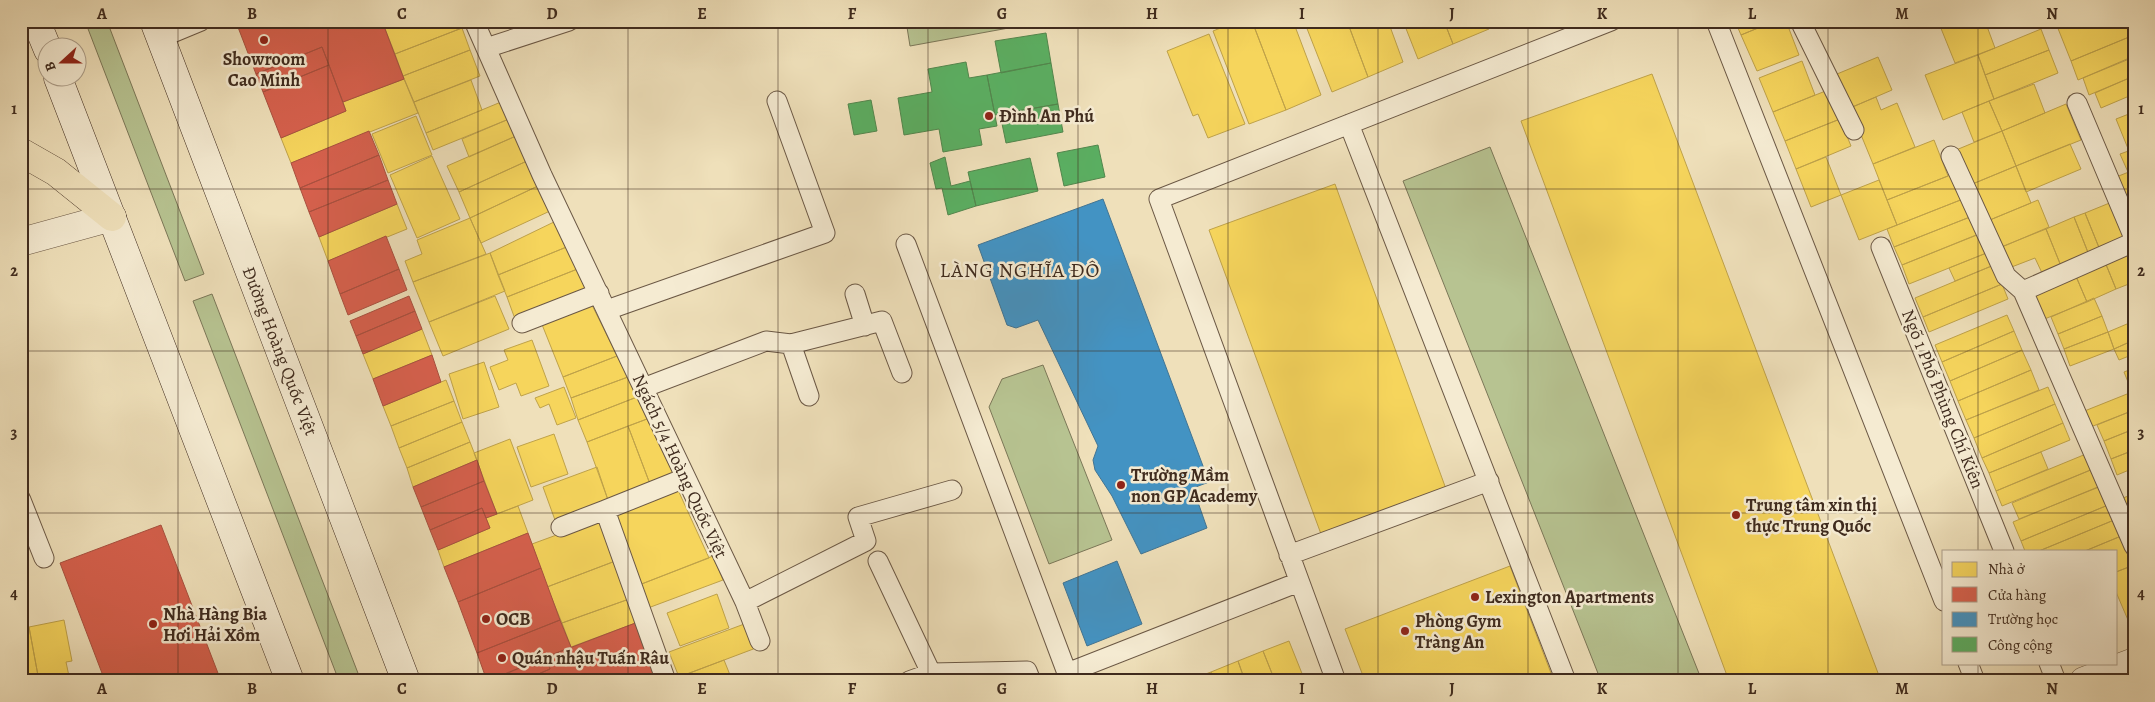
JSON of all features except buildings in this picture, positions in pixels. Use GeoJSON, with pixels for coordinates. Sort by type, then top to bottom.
{"type":"FeatureCollection","features":[{"type":"Feature","properties":{"kind":"main road"},"geometry":{"type":"LineString","coordinates":[[36,21],[43,38]]}},
{"type":"Feature","properties":{"kind":"main road","name":"Đường Hoàng Quốc Việt"},"geometry":{"type":"LineString","coordinates":[[157,30],[406,681]]}},
{"type":"Feature","properties":{"kind":"main road"},"geometry":{"type":"LineString","coordinates":[[62,88],[290,681]]}},
{"type":"Feature","properties":{"kind":"main road"},"geometry":{"type":"LineString","coordinates":[[21,152],[56,172],[112,218]]}},
{"type":"Feature","properties":{"kind":"main road"},"geometry":{"type":"LineString","coordinates":[[21,242],[112,218]]}},
{"type":"Feature","properties":{"kind":"main road"},"geometry":{"type":"LineString","coordinates":[[2084,681],[2134,662]]}},
{"type":"Feature","properties":{"kind":"lane"},"geometry":{"type":"LineString","coordinates":[[157,30],[201,21]]}},
{"type":"Feature","properties":{"kind":"lane","name":"Ngách 5/4 Hoàng Quốc Việt"},"geometry":{"type":"LineString","coordinates":[[474,21],[542,175],[745,602],[760,641]]}},
{"type":"Feature","properties":{"kind":"lane"},"geometry":{"type":"LineString","coordinates":[[486,48],[569,21]]}},
{"type":"Feature","properties":{"kind":"lane"},"geometry":{"type":"LineString","coordinates":[[1336,681],[1159,199],[1611,21]]}},
{"type":"Feature","properties":{"kind":"lane"},"geometry":{"type":"LineString","coordinates":[[1716,21],[1942,596]]}},
{"type":"Feature","properties":{"kind":"lane"},"geometry":{"type":"LineString","coordinates":[[1800,21],[1854,130]]}},
{"type":"Feature","properties":{"kind":"lane"},"geometry":{"type":"LineString","coordinates":[[522,323],[603,302],[825,233],[778,100]]}},
{"type":"Feature","properties":{"kind":"lane"},"geometry":{"type":"LineString","coordinates":[[2077,103],[2134,238]]}},
{"type":"Feature","properties":{"kind":"lane"},"geometry":{"type":"LineString","coordinates":[[1349,124],[1566,681]]}},
{"type":"Feature","properties":{"kind":"lane"},"geometry":{"type":"LineString","coordinates":[[1950,156],[2006,276],[2023,291],[2134,546]]}},
{"type":"Feature","properties":{"kind":"lane"},"geometry":{"type":"LineString","coordinates":[[2023,291],[2134,242]]}},
{"type":"Feature","properties":{"kind":"lane"},"geometry":{"type":"LineString","coordinates":[[906,244],[1068,677],[1299,582]]}},
{"type":"Feature","properties":{"kind":"lane","name":"Ngõ 1 Phố Phùng Chí Kiên"},"geometry":{"type":"LineString","coordinates":[[1881,247],[2004,550]]}},
{"type":"Feature","properties":{"kind":"lane"},"geometry":{"type":"LineString","coordinates":[[855,294],[864,326]]}},
{"type":"Feature","properties":{"kind":"lane"},"geometry":{"type":"LineString","coordinates":[[643,388],[766,341],[791,344],[882,320],[902,372]]}},
{"type":"Feature","properties":{"kind":"lane"},"geometry":{"type":"LineString","coordinates":[[791,344],[809,396]]}},
{"type":"Feature","properties":{"kind":"lane"},"geometry":{"type":"LineString","coordinates":[[561,526],[685,478]]}},
{"type":"Feature","properties":{"kind":"lane"},"geometry":{"type":"LineString","coordinates":[[1290,555],[1488,481]]}},
{"type":"Feature","properties":{"kind":"lane"},"geometry":{"type":"LineString","coordinates":[[745,602],[866,541],[858,517],[952,490]]}},
{"type":"Feature","properties":{"kind":"lane"},"geometry":{"type":"LineString","coordinates":[[21,500],[44,558]]}},
{"type":"Feature","properties":{"kind":"lane"},"geometry":{"type":"LineString","coordinates":[[605,510],[666,681]]}},
{"type":"Feature","properties":{"kind":"lane"},"geometry":{"type":"LineString","coordinates":[[878,561],[931,672]]}},
{"type":"Feature","properties":{"kind":"lane"},"geometry":{"type":"LineString","coordinates":[[1968,664],[1975,681]]}},
{"type":"Feature","properties":{"kind":"lane"},"geometry":{"type":"LineString","coordinates":[[2049,664],[2056,681]]}},
{"type":"Feature","properties":{"kind":"lane"},"geometry":{"type":"LineString","coordinates":[[909,681],[931,672],[1029,676]]}},
{"type":"Feature","properties":{"kind":"green space"},"geometry":{"type":"Polygon","coordinates":[[[85,21],[107,21],[204,274],[185,281],[85,21]]]}},
{"type":"Feature","properties":{"kind":"green space"},"geometry":{"type":"Polygon","coordinates":[[[906,21],[1047,21],[910,46],[906,21]]]}},
{"type":"Feature","properties":{"kind":"green space"},"geometry":{"type":"Polygon","coordinates":[[[1490,147],[1702,681],[1601,681],[1403,181],[1490,147]]]}},
{"type":"Feature","properties":{"kind":"green space"},"geometry":{"type":"Polygon","coordinates":[[[212,294],[361,681],[339,681],[193,301],[212,294]]]}},
{"type":"Feature","properties":{"kind":"green space"},"geometry":{"type":"Polygon","coordinates":[[[1043,365],[1112,540],[1049,564],[989,407],[1002,379],[1043,365]]]}},
{"type":"Feature","properties":{"kind":"place","name":"Showroom Cao Minh"},"geometry":{"type":"Point","coordinates":[264,40]}},
{"type":"Feature","properties":{"kind":"place","name":"Đình An Phú"},"geometry":{"type":"Point","coordinates":[989,116]}},
{"type":"Feature","properties":{"kind":"place","name":"Trường Mầm non GP Academy"},"geometry":{"type":"Point","coordinates":[1121,485]}},
{"type":"Feature","properties":{"kind":"place","name":"Trung tâm xin thị thực Trung Quốc"},"geometry":{"type":"Point","coordinates":[1736,515]}},
{"type":"Feature","properties":{"kind":"place","name":"Lexington Apartments"},"geometry":{"type":"Point","coordinates":[1475,597]}},
{"type":"Feature","properties":{"kind":"place","name":"OCB"},"geometry":{"type":"Point","coordinates":[486,619]}},
{"type":"Feature","properties":{"kind":"place","name":"Nhà Hàng Bia Hơi Hải Xồm"},"geometry":{"type":"Point","coordinates":[153,624]}},
{"type":"Feature","properties":{"kind":"place","name":"Phòng Gym Tràng An"},"geometry":{"type":"Point","coordinates":[1405,631]}},
{"type":"Feature","properties":{"kind":"place","name":"Quán nhậu Tuấn Râu"},"geometry":{"type":"Point","coordinates":[502,658]}},
{"type":"Feature","properties":{"kind":"district","name":"LÀNG NGHĨA ĐÔ"},"geometry":{"type":"Point","coordinates":[1020,270]}}]}
